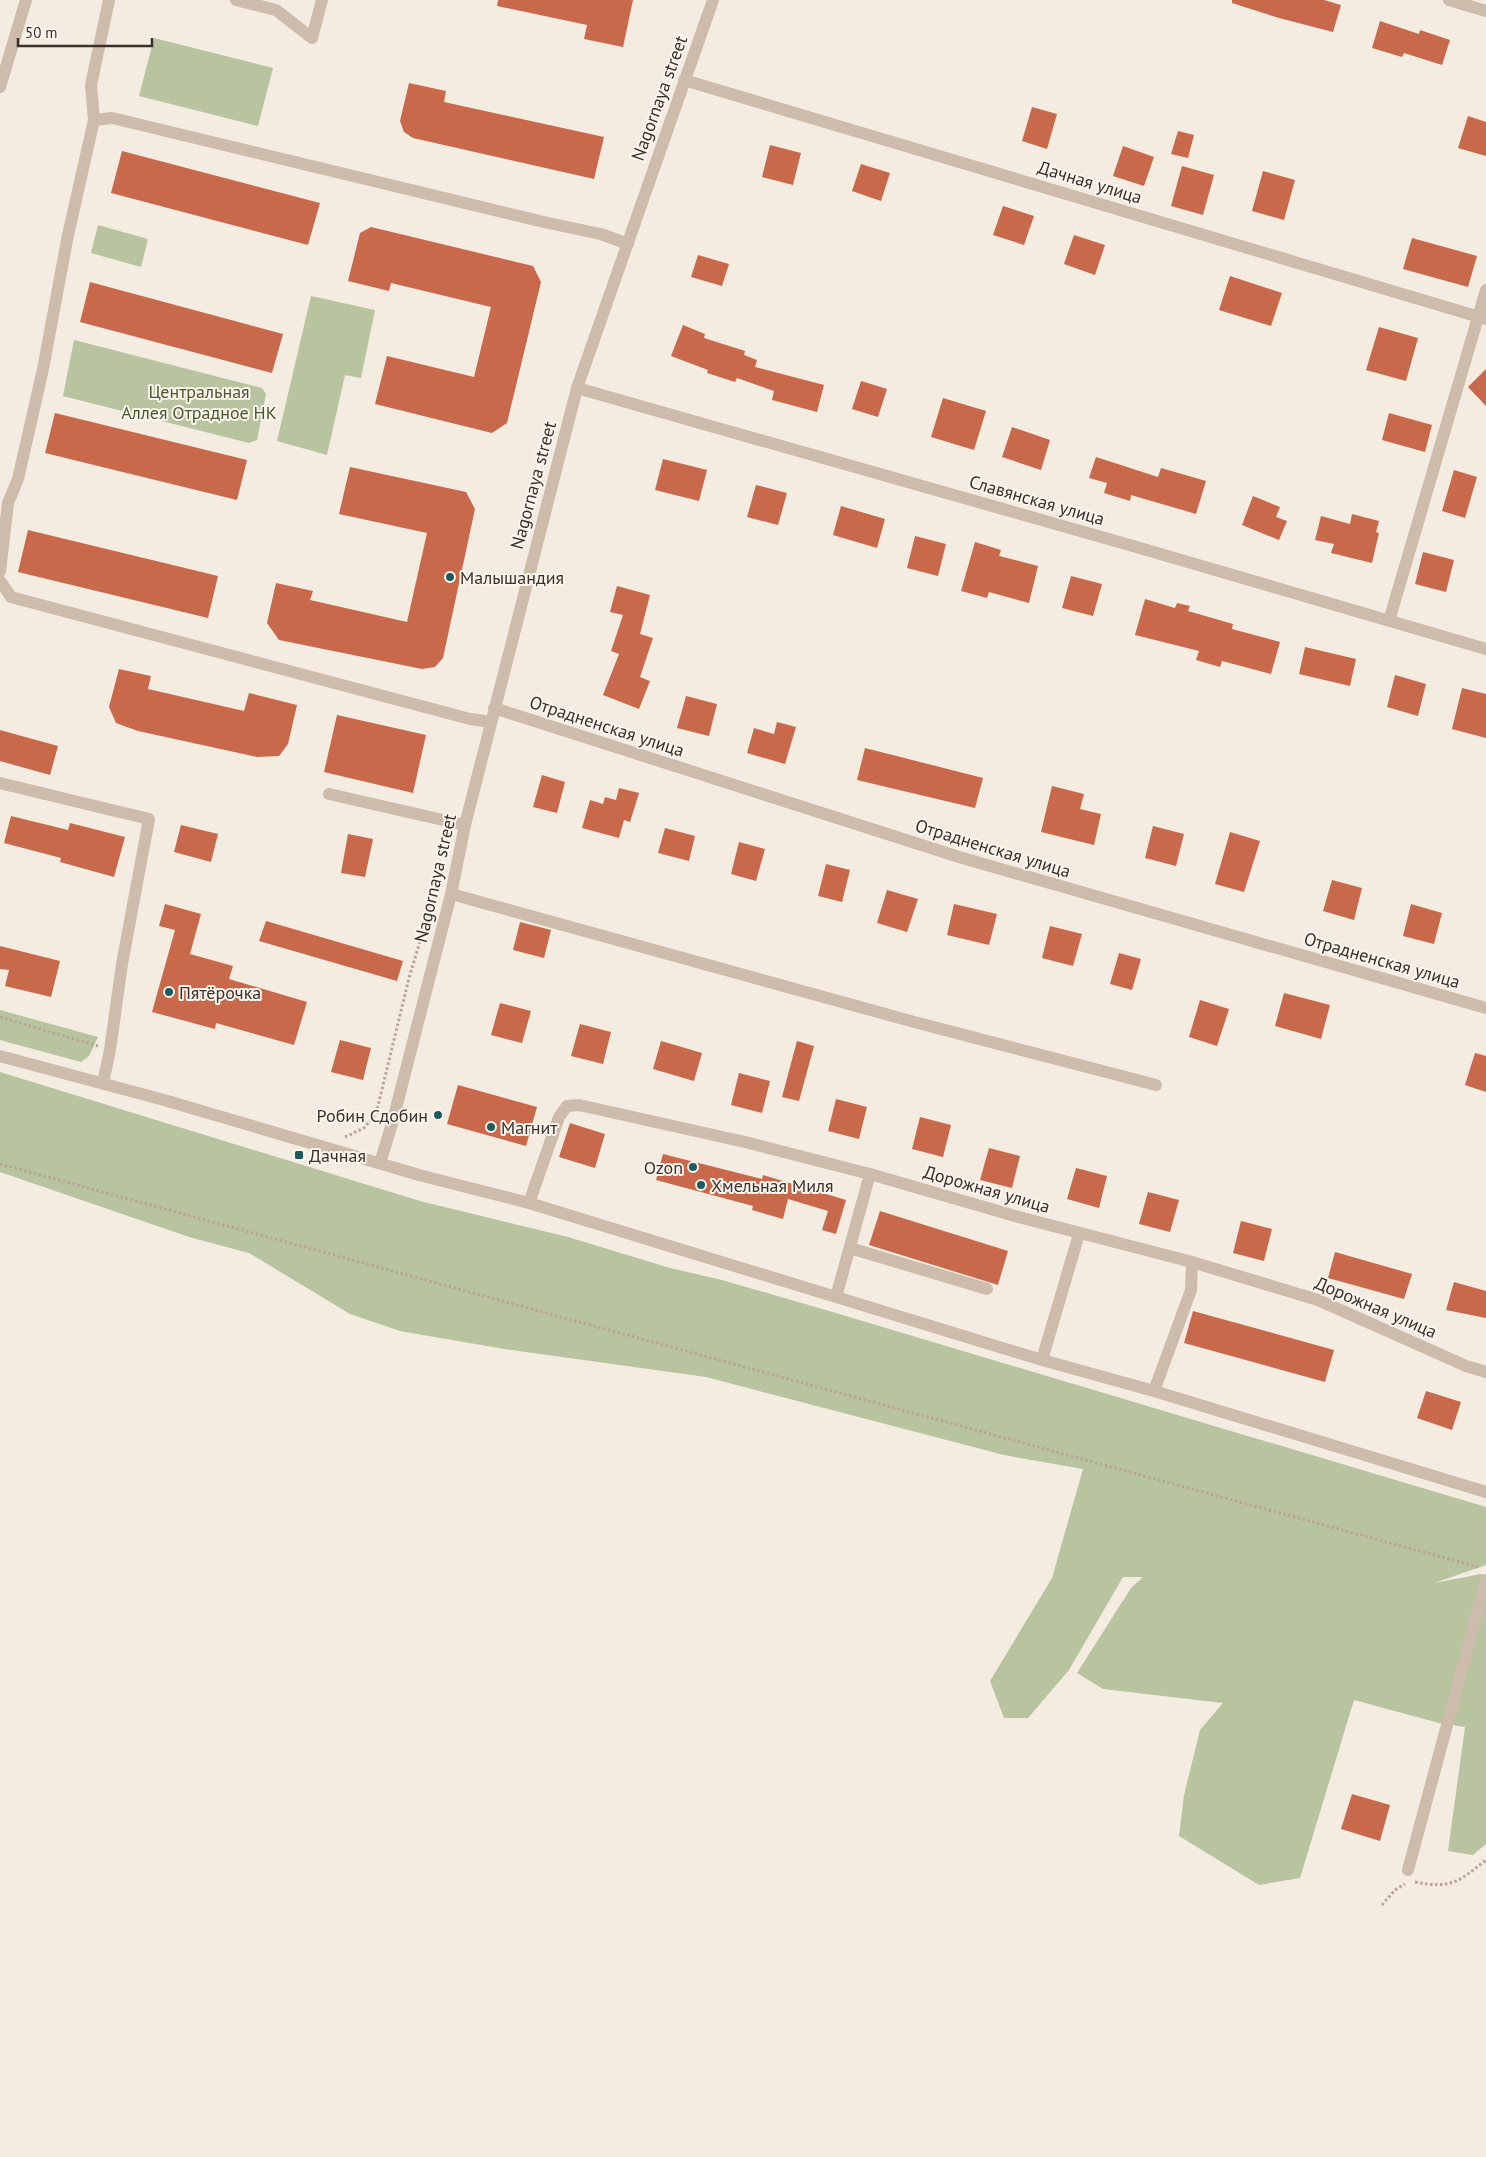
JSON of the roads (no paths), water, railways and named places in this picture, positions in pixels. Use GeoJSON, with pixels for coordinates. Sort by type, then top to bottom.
{"type":"FeatureCollection","features":[{"type":"Feature","properties":{"kind":"street"},"geometry":{"type":"LineString","coordinates":[[0,87],[26,0]]}},
{"type":"Feature","properties":{"kind":"street"},"geometry":{"type":"LineString","coordinates":[[0,571],[8,504],[18,479],[44,369],[68,235],[94,120],[92,85],[109,0]]}},
{"type":"Feature","properties":{"kind":"street"},"geometry":{"type":"LineString","coordinates":[[236,0],[276,10],[312,38],[322,0]]}},
{"type":"Feature","properties":{"kind":"street","name":"Nagornaya street"},"geometry":{"type":"LineString","coordinates":[[380,1163],[392,1124],[451,894],[465,826],[494,708],[577,388],[713,0]]}},
{"type":"Feature","properties":{"kind":"street"},"geometry":{"type":"LineString","coordinates":[[1449,0],[1486,11]]}},
{"type":"Feature","properties":{"kind":"street","name":"Дачная улица"},"geometry":{"type":"LineString","coordinates":[[684,80],[1482,317]]}},
{"type":"Feature","properties":{"kind":"street"},"geometry":{"type":"LineString","coordinates":[[94,120],[112,118],[548,223],[601,234],[628,244]]}},
{"type":"Feature","properties":{"kind":"street"},"geometry":{"type":"LineString","coordinates":[[1389,621],[1482,317],[1486,290]]}},
{"type":"Feature","properties":{"kind":"street","name":"Славянская улица"},"geometry":{"type":"LineString","coordinates":[[577,388],[1486,649]]}},
{"type":"Feature","properties":{"kind":"street"},"geometry":{"type":"LineString","coordinates":[[0,581],[11,597],[455,715],[491,722]]}},
{"type":"Feature","properties":{"kind":"street","name":"Отрадненская улица"},"geometry":{"type":"LineString","coordinates":[[494,708],[958,857],[1486,1008]]}},
{"type":"Feature","properties":{"kind":"street"},"geometry":{"type":"LineString","coordinates":[[0,783],[149,819],[122,964],[110,1050],[103,1083]]}},
{"type":"Feature","properties":{"kind":"street"},"geometry":{"type":"LineString","coordinates":[[329,794],[465,826]]}},
{"type":"Feature","properties":{"kind":"street"},"geometry":{"type":"LineString","coordinates":[[451,894],[918,1023],[1156,1085]]}},
{"type":"Feature","properties":{"kind":"street"},"geometry":{"type":"LineString","coordinates":[[0,1056],[103,1083],[380,1163],[529,1203],[1042,1360],[1154,1391],[1486,1492]]}},
{"type":"Feature","properties":{"kind":"street","name":"Дорожная улица"},"geometry":{"type":"LineString","coordinates":[[529,1203],[559,1117],[567,1106],[579,1105],[870,1174],[1079,1234],[1192,1262],[1318,1300],[1466,1366],[1486,1372]]}},
{"type":"Feature","properties":{"kind":"street"},"geometry":{"type":"LineString","coordinates":[[836,1297],[870,1174]]}},
{"type":"Feature","properties":{"kind":"street"},"geometry":{"type":"LineString","coordinates":[[1042,1360],[1079,1234]]}},
{"type":"Feature","properties":{"kind":"street"},"geometry":{"type":"LineString","coordinates":[[850,1248],[987,1289]]}},
{"type":"Feature","properties":{"kind":"street"},"geometry":{"type":"LineString","coordinates":[[1154,1391],[1191,1290],[1192,1262]]}},
{"type":"Feature","properties":{"kind":"street"},"geometry":{"type":"LineString","coordinates":[[1408,1870],[1486,1580]]}},
{"type":"Feature","properties":{"kind":"place","name":"Малышандия"},"geometry":{"type":"Point","coordinates":[450,577]}},
{"type":"Feature","properties":{"kind":"place","name":"Пятёрочка"},"geometry":{"type":"Point","coordinates":[169,992]}},
{"type":"Feature","properties":{"kind":"place","name":"Робин Сдобин"},"geometry":{"type":"Point","coordinates":[438,1115]}},
{"type":"Feature","properties":{"kind":"place","name":"Магнит"},"geometry":{"type":"Point","coordinates":[491,1127]}},
{"type":"Feature","properties":{"kind":"place","name":"Дачная"},"geometry":{"type":"Point","coordinates":[299,1155]}},
{"type":"Feature","properties":{"kind":"place","name":"Ozon"},"geometry":{"type":"Point","coordinates":[693,1167]}},
{"type":"Feature","properties":{"kind":"place","name":"Хмельная Миля"},"geometry":{"type":"Point","coordinates":[701,1185]}},
{"type":"Feature","properties":{"kind":"park label","name":"Центральная Аллея Отрадное НК"},"geometry":{"type":"Point","coordinates":[199,401]}}]}
